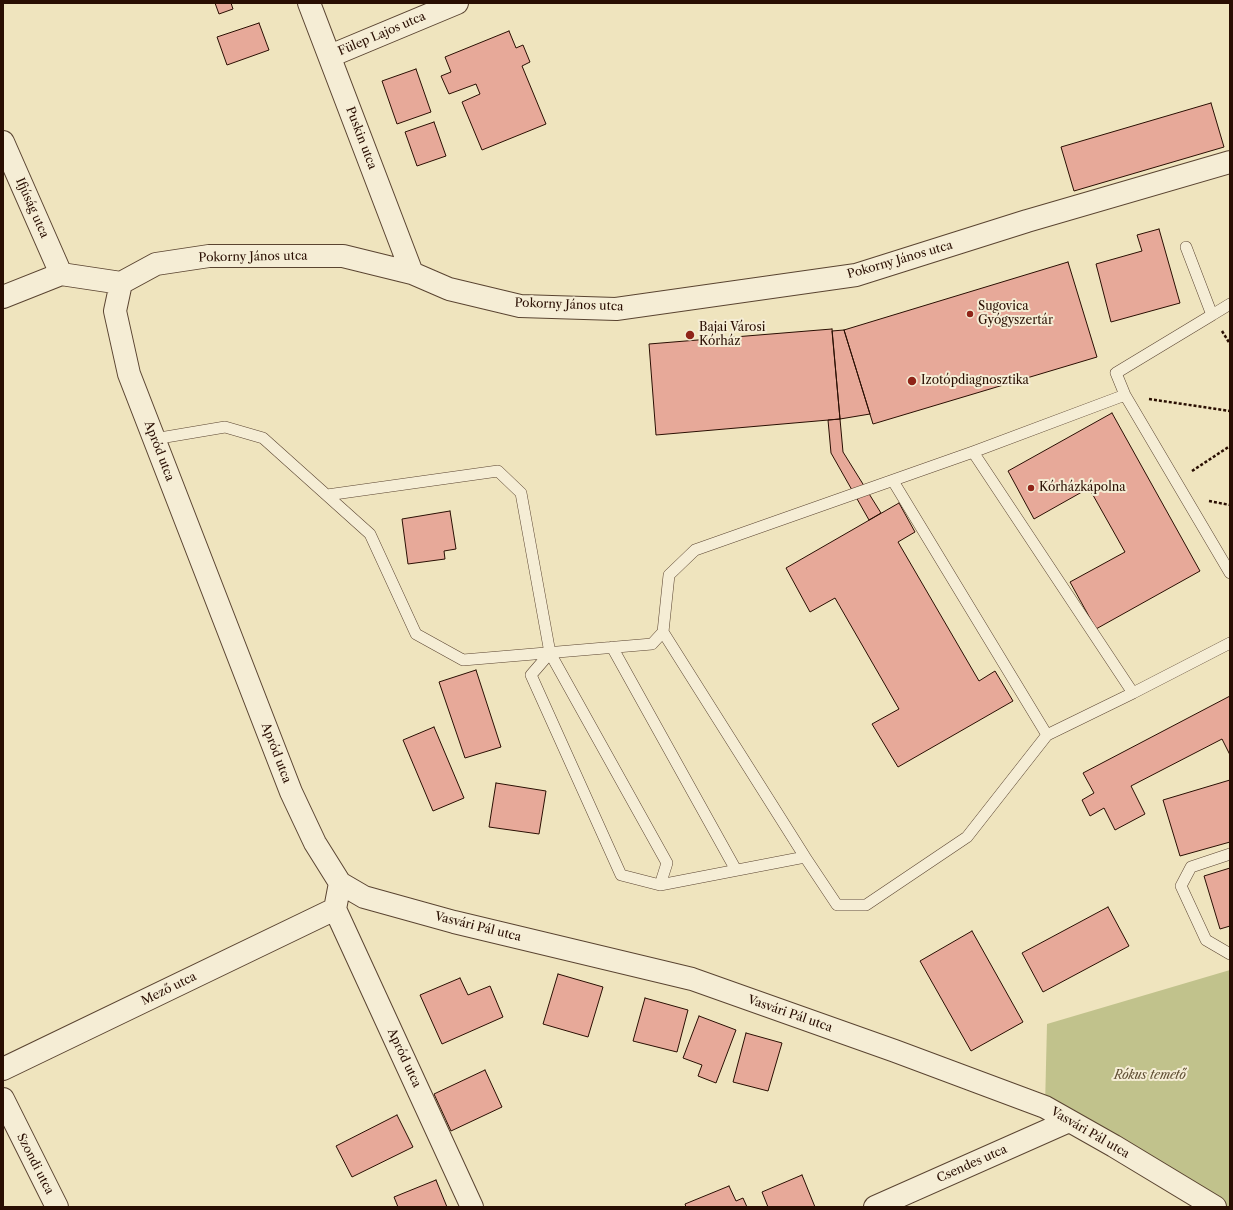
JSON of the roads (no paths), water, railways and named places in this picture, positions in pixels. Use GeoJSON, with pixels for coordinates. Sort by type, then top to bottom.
{"type":"FeatureCollection","features":[{"type":"Feature","properties":{"kind":"street","name":"Puskin utca"},"geometry":{"type":"LineString","coordinates":[[309,3],[412,274]]}},
{"type":"Feature","properties":{"kind":"street","name":"Fülep Lajos utca"},"geometry":{"type":"LineString","coordinates":[[330,56],[457,3]]}},
{"type":"Feature","properties":{"kind":"street","name":"Ifjúság utca"},"geometry":{"type":"LineString","coordinates":[[3,142],[61,274]]}},
{"type":"Feature","properties":{"kind":"street","name":"Pokorny János utca"},"geometry":{"type":"LineString","coordinates":[[121,283],[156,264],[209,256],[342,256],[412,274],[449,289],[520,306],[616,309],[856,275],[1027,221],[1230,162]]}},
{"type":"Feature","properties":{"kind":"street"},"geometry":{"type":"LineString","coordinates":[[3,297],[61,274],[121,283]]}},
{"type":"Feature","properties":{"kind":"street","name":"Apród utca"},"geometry":{"type":"LineString","coordinates":[[121,283],[115,311],[129,374],[290,792],[315,843],[340,883]]}},
{"type":"Feature","properties":{"kind":"street"},"geometry":{"type":"LineString","coordinates":[[335,909],[340,883]]}},
{"type":"Feature","properties":{"kind":"street","name":"Vasvári Pál utca"},"geometry":{"type":"LineString","coordinates":[[340,883],[364,897],[454,922],[692,979],[1045,1107],[1114,1146],[1215,1207]]}},
{"type":"Feature","properties":{"kind":"street","name":"Apród utca"},"geometry":{"type":"LineString","coordinates":[[335,909],[472,1207]]}},
{"type":"Feature","properties":{"kind":"street","name":"Mező utca"},"geometry":{"type":"LineString","coordinates":[[3,1069],[335,909]]}},
{"type":"Feature","properties":{"kind":"street","name":"Szondi utca"},"geometry":{"type":"LineString","coordinates":[[3,1099],[57,1207]]}},
{"type":"Feature","properties":{"kind":"street","name":"Csendes utca"},"geometry":{"type":"LineString","coordinates":[[875,1207],[1069,1121]]}},
{"type":"Feature","properties":{"kind":"lane"},"geometry":{"type":"LineString","coordinates":[[1186,247],[1212,316]]}},
{"type":"Feature","properties":{"kind":"lane"},"geometry":{"type":"LineString","coordinates":[[1230,304],[1116,373],[1125,396],[1230,573]]}},
{"type":"Feature","properties":{"kind":"lane"},"geometry":{"type":"LineString","coordinates":[[1125,396],[893,481],[694,550],[669,575],[664,632],[836,905],[866,905],[967,837],[1047,735],[1230,643]]}},
{"type":"Feature","properties":{"kind":"lane"},"geometry":{"type":"LineString","coordinates":[[154,439],[225,427],[263,438],[370,534],[416,634],[463,660],[652,644],[664,632]]}},
{"type":"Feature","properties":{"kind":"lane"},"geometry":{"type":"LineString","coordinates":[[973,452],[1133,693]]}},
{"type":"Feature","properties":{"kind":"lane"},"geometry":{"type":"LineString","coordinates":[[326,495],[498,471],[521,493],[550,653],[667,863],[660,885]]}},
{"type":"Feature","properties":{"kind":"lane"},"geometry":{"type":"LineString","coordinates":[[893,481],[1047,735]]}},
{"type":"Feature","properties":{"kind":"lane"},"geometry":{"type":"LineString","coordinates":[[612,648],[736,870]]}},
{"type":"Feature","properties":{"kind":"lane"},"geometry":{"type":"LineString","coordinates":[[550,653],[531,675],[621,875],[660,885],[805,856]]}},
{"type":"Feature","properties":{"kind":"lane"},"geometry":{"type":"LineString","coordinates":[[1230,854],[1191,867],[1181,886],[1206,940],[1230,954]]}},
{"type":"Feature","properties":{"kind":"place","name":"Sugovica Gyógyszertár"},"geometry":{"type":"Point","coordinates":[970,314]}},
{"type":"Feature","properties":{"kind":"place","name":"Bajai Városi Kórház"},"geometry":{"type":"Point","coordinates":[690,335]}},
{"type":"Feature","properties":{"kind":"place","name":"Izotópdiagnosztika"},"geometry":{"type":"Point","coordinates":[912,381]}},
{"type":"Feature","properties":{"kind":"place","name":"Kórházkápolna"},"geometry":{"type":"Point","coordinates":[1031,488]}},
{"type":"Feature","properties":{"kind":"park label","name":"Rókus temető"},"geometry":{"type":"Point","coordinates":[1150,1076]}}]}
